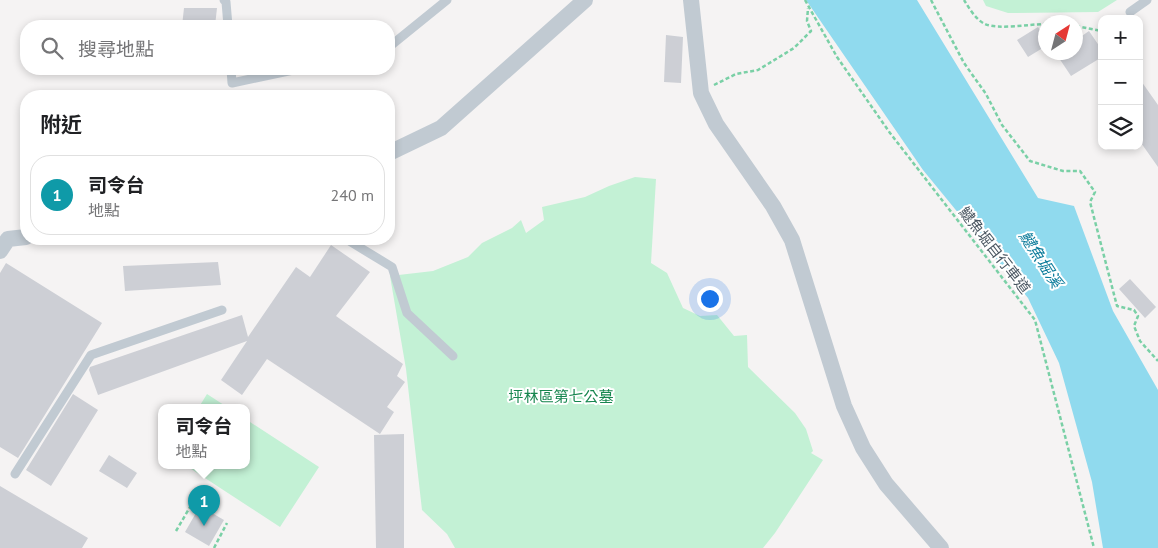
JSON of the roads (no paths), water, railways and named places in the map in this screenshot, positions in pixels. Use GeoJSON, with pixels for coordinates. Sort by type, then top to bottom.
{"type":"FeatureCollection","features":[{"type":"Feature","properties":{"kind":"street"},"geometry":{"type":"LineString","coordinates":[[395,150],[441,128],[585,0]]}},
{"type":"Feature","properties":{"kind":"street"},"geometry":{"type":"LineString","coordinates":[[691,0],[701,93],[716,124],[773,206],[792,240],[844,406],[863,448],[886,484],[941,548]]}},
{"type":"Feature","properties":{"kind":"street"},"geometry":{"type":"LineString","coordinates":[[3,243],[20,239]]}},
{"type":"Feature","properties":{"kind":"lane"},"geometry":{"type":"LineString","coordinates":[[224,0],[226,2],[228,20]]}},
{"type":"Feature","properties":{"kind":"lane"},"geometry":{"type":"LineString","coordinates":[[395,43],[447,0]]}},
{"type":"Feature","properties":{"kind":"lane"},"geometry":{"type":"LineString","coordinates":[[1130,12],[1147,0]]}},
{"type":"Feature","properties":{"kind":"lane"},"geometry":{"type":"LineString","coordinates":[[231,75],[232,83],[270,75]]}},
{"type":"Feature","properties":{"kind":"lane"},"geometry":{"type":"LineString","coordinates":[[356,245],[392,267],[408,313],[453,356]]}},
{"type":"Feature","properties":{"kind":"lane"},"geometry":{"type":"LineString","coordinates":[[15,474],[91,355],[222,310]]}},
{"type":"Feature","properties":{"kind":"water","name":"𩻸魚堀溪"},"geometry":{"type":"Polygon","coordinates":[[[806,0],[917,0],[1038,198],[1074,206],[1113,311],[1158,390],[1158,548],[1103,548],[1092,482],[1059,363],[1028,298],[923,170],[806,0]]]}},
{"type":"Feature","properties":{"kind":"place","name":"司令台"},"geometry":{"type":"Point","coordinates":[204,526]}},
{"type":"Feature","properties":{"kind":"park label","name":"坪林區第七公墓"},"geometry":{"type":"Point","coordinates":[561,396]}}]}
